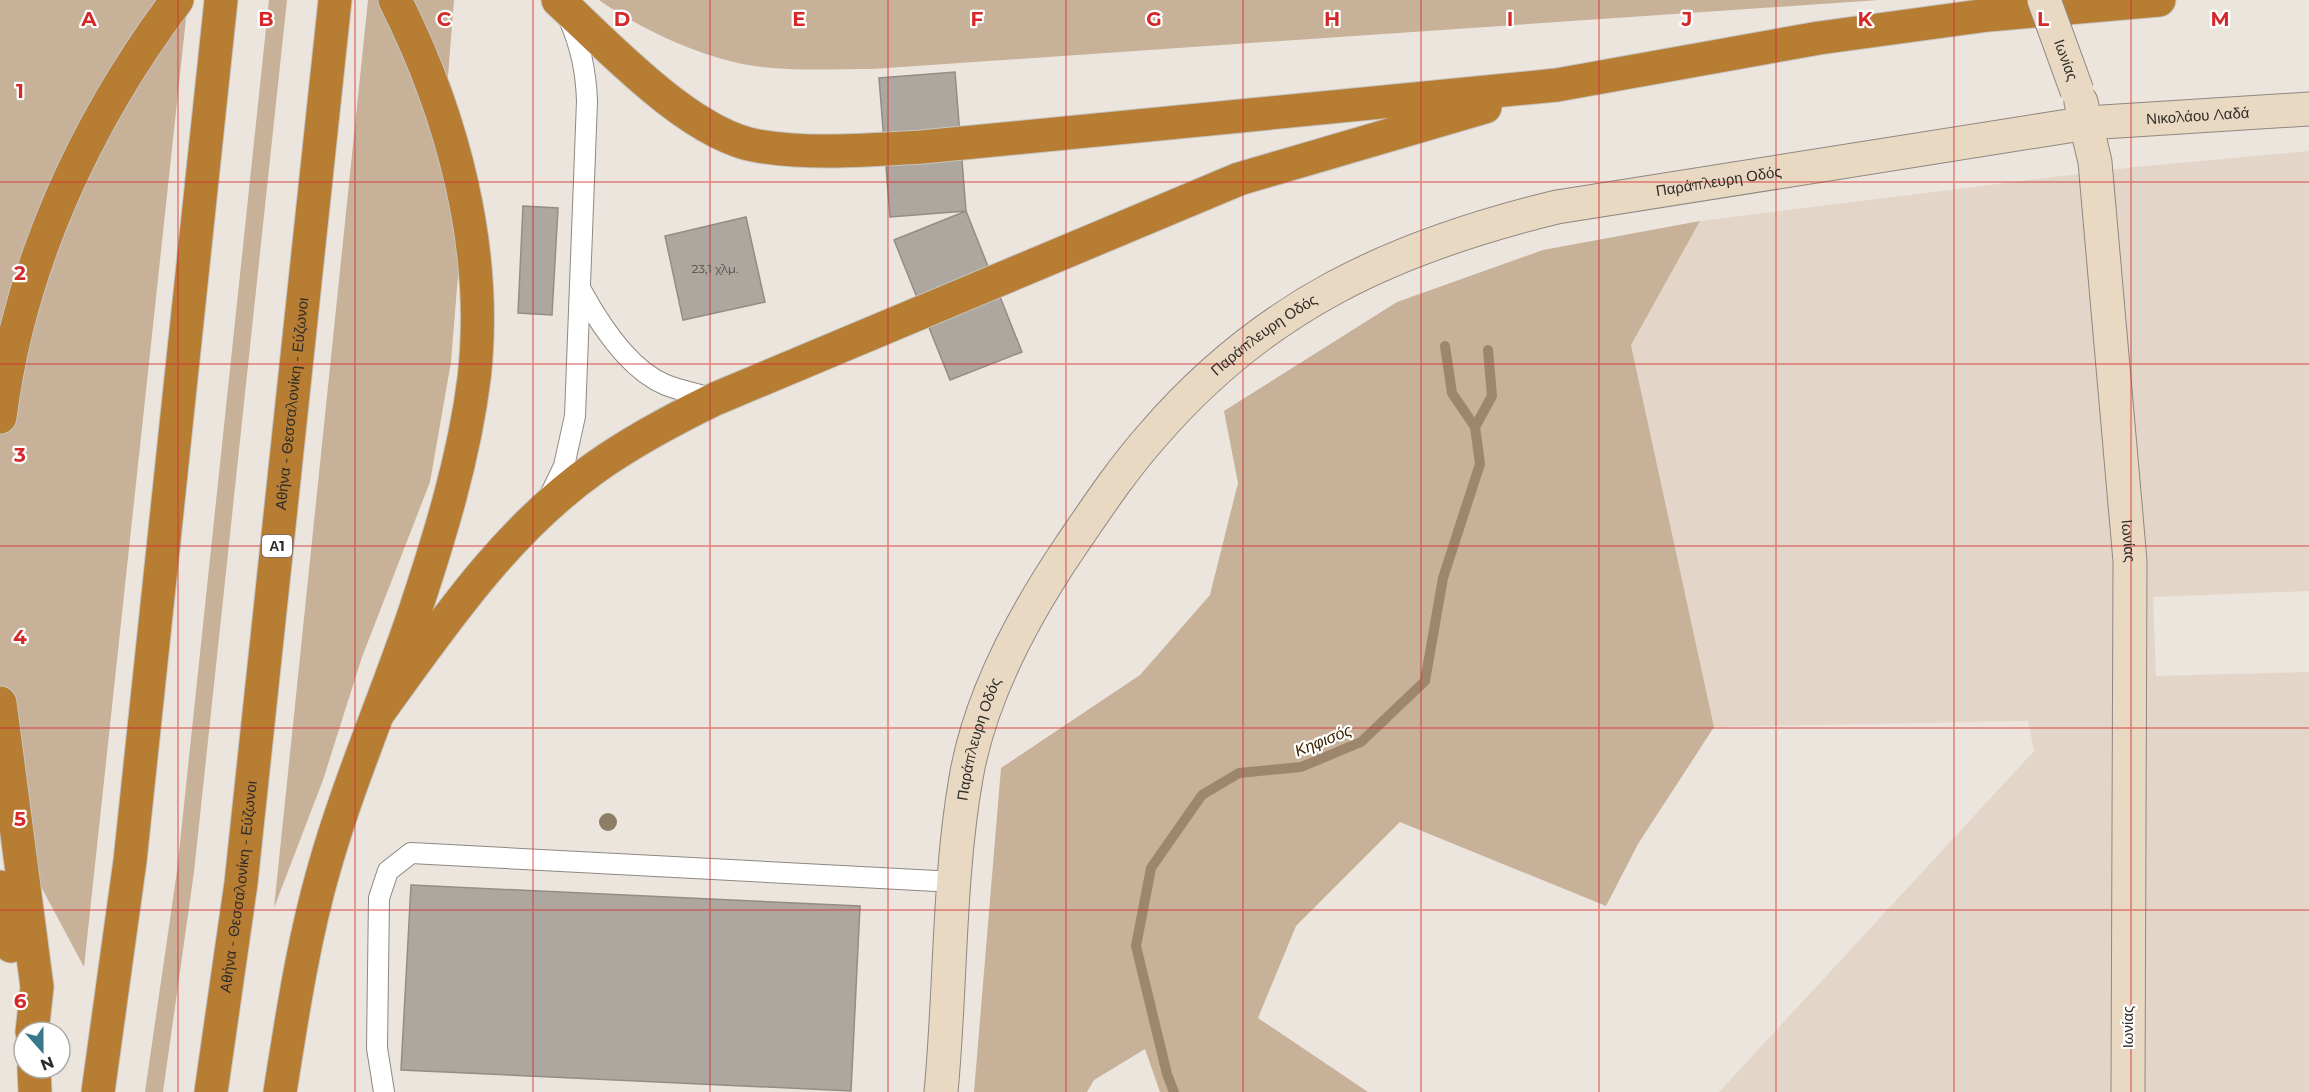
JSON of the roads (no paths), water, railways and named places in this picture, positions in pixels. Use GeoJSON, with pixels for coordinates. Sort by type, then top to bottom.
{"type":"FeatureCollection","features":[{"type":"Feature","properties":{"kind":"highway"},"geometry":{"type":"LineString","coordinates":[[0,417],[24,301],[59,201],[86,145],[117,90],[177,0]]}},
{"type":"Feature","properties":{"kind":"highway"},"geometry":{"type":"LineString","coordinates":[[98,1092],[130,861],[221,0]]}},
{"type":"Feature","properties":{"kind":"highway","name":"Αθήνα - Θεσσαλονίκη - Εύζωνοι"},"geometry":{"type":"LineString","coordinates":[[211,1092],[241,883],[335,0]]}},
{"type":"Feature","properties":{"kind":"highway"},"geometry":{"type":"LineString","coordinates":[[280,1092],[300,971],[324,868],[415,611],[446,511],[474,380],[476,327],[472,248],[459,170],[435,91],[395,0]]}},
{"type":"Feature","properties":{"kind":"highway"},"geometry":{"type":"LineString","coordinates":[[557,0],[648,82],[688,113],[730,137],[757,146],[860,150],[922,147],[1557,85],[1831,37],[1988,15],[2159,0]]}},
{"type":"Feature","properties":{"kind":"highway"},"geometry":{"type":"LineString","coordinates":[[379,712],[452,611],[541,512],[604,461],[653,430],[715,399],[1239,179],[1557,85]]}},
{"type":"Feature","properties":{"kind":"highway"},"geometry":{"type":"LineString","coordinates":[[0,703],[38,987],[33,1020]]}},
{"type":"Feature","properties":{"kind":"highway"},"geometry":{"type":"LineString","coordinates":[[0,887],[19,992],[29,1020]]}},
{"type":"Feature","properties":{"kind":"street","name":"Ιωνίας"},"geometry":{"type":"LineString","coordinates":[[2044,0],[2077,91],[2087,123],[2095,162],[2130,561],[2128,1092]]}},
{"type":"Feature","properties":{"kind":"street","name":"Νικολάου Λαδά"},"geometry":{"type":"LineString","coordinates":[[2087,123],[2309,109]]}},
{"type":"Feature","properties":{"kind":"street","name":"Παράπλευρη Οδός"},"geometry":{"type":"LineString","coordinates":[[941,1092],[955,882],[966,777],[981,716],[1000,671],[1049,578],[1120,475],[1152,435],[1227,361],[1294,311],[1359,273],[1401,254],[1473,229],[1535,212],[2087,123]]}},
{"type":"Feature","properties":{"kind":"lane"},"geometry":{"type":"LineString","coordinates":[[541,512],[564,466],[575,416],[587,101],[586,70],[580,46],[557,0]]}},
{"type":"Feature","properties":{"kind":"lane"},"geometry":{"type":"LineString","coordinates":[[580,287],[600,326],[629,358],[664,385],[715,399]]}},
{"type":"Feature","properties":{"kind":"lane"},"geometry":{"type":"LineString","coordinates":[[384,1092],[377,1048],[379,898],[388,871],[411,853],[955,882]]}},
{"type":"Feature","properties":{"kind":"waterway","name":"Κηφισός"},"geometry":{"type":"LineString","coordinates":[[1174,1092],[1167,1074],[1136,946],[1151,868],[1202,795],[1239,773],[1301,767],[1361,742],[1425,681],[1443,578],[1480,464],[1475,427],[1452,393],[1445,346]]}},
{"type":"Feature","properties":{"kind":"waterway","name":"Κηφισός"},"geometry":{"type":"LineString","coordinates":[[1475,427],[1492,396],[1488,350]]}}]}
